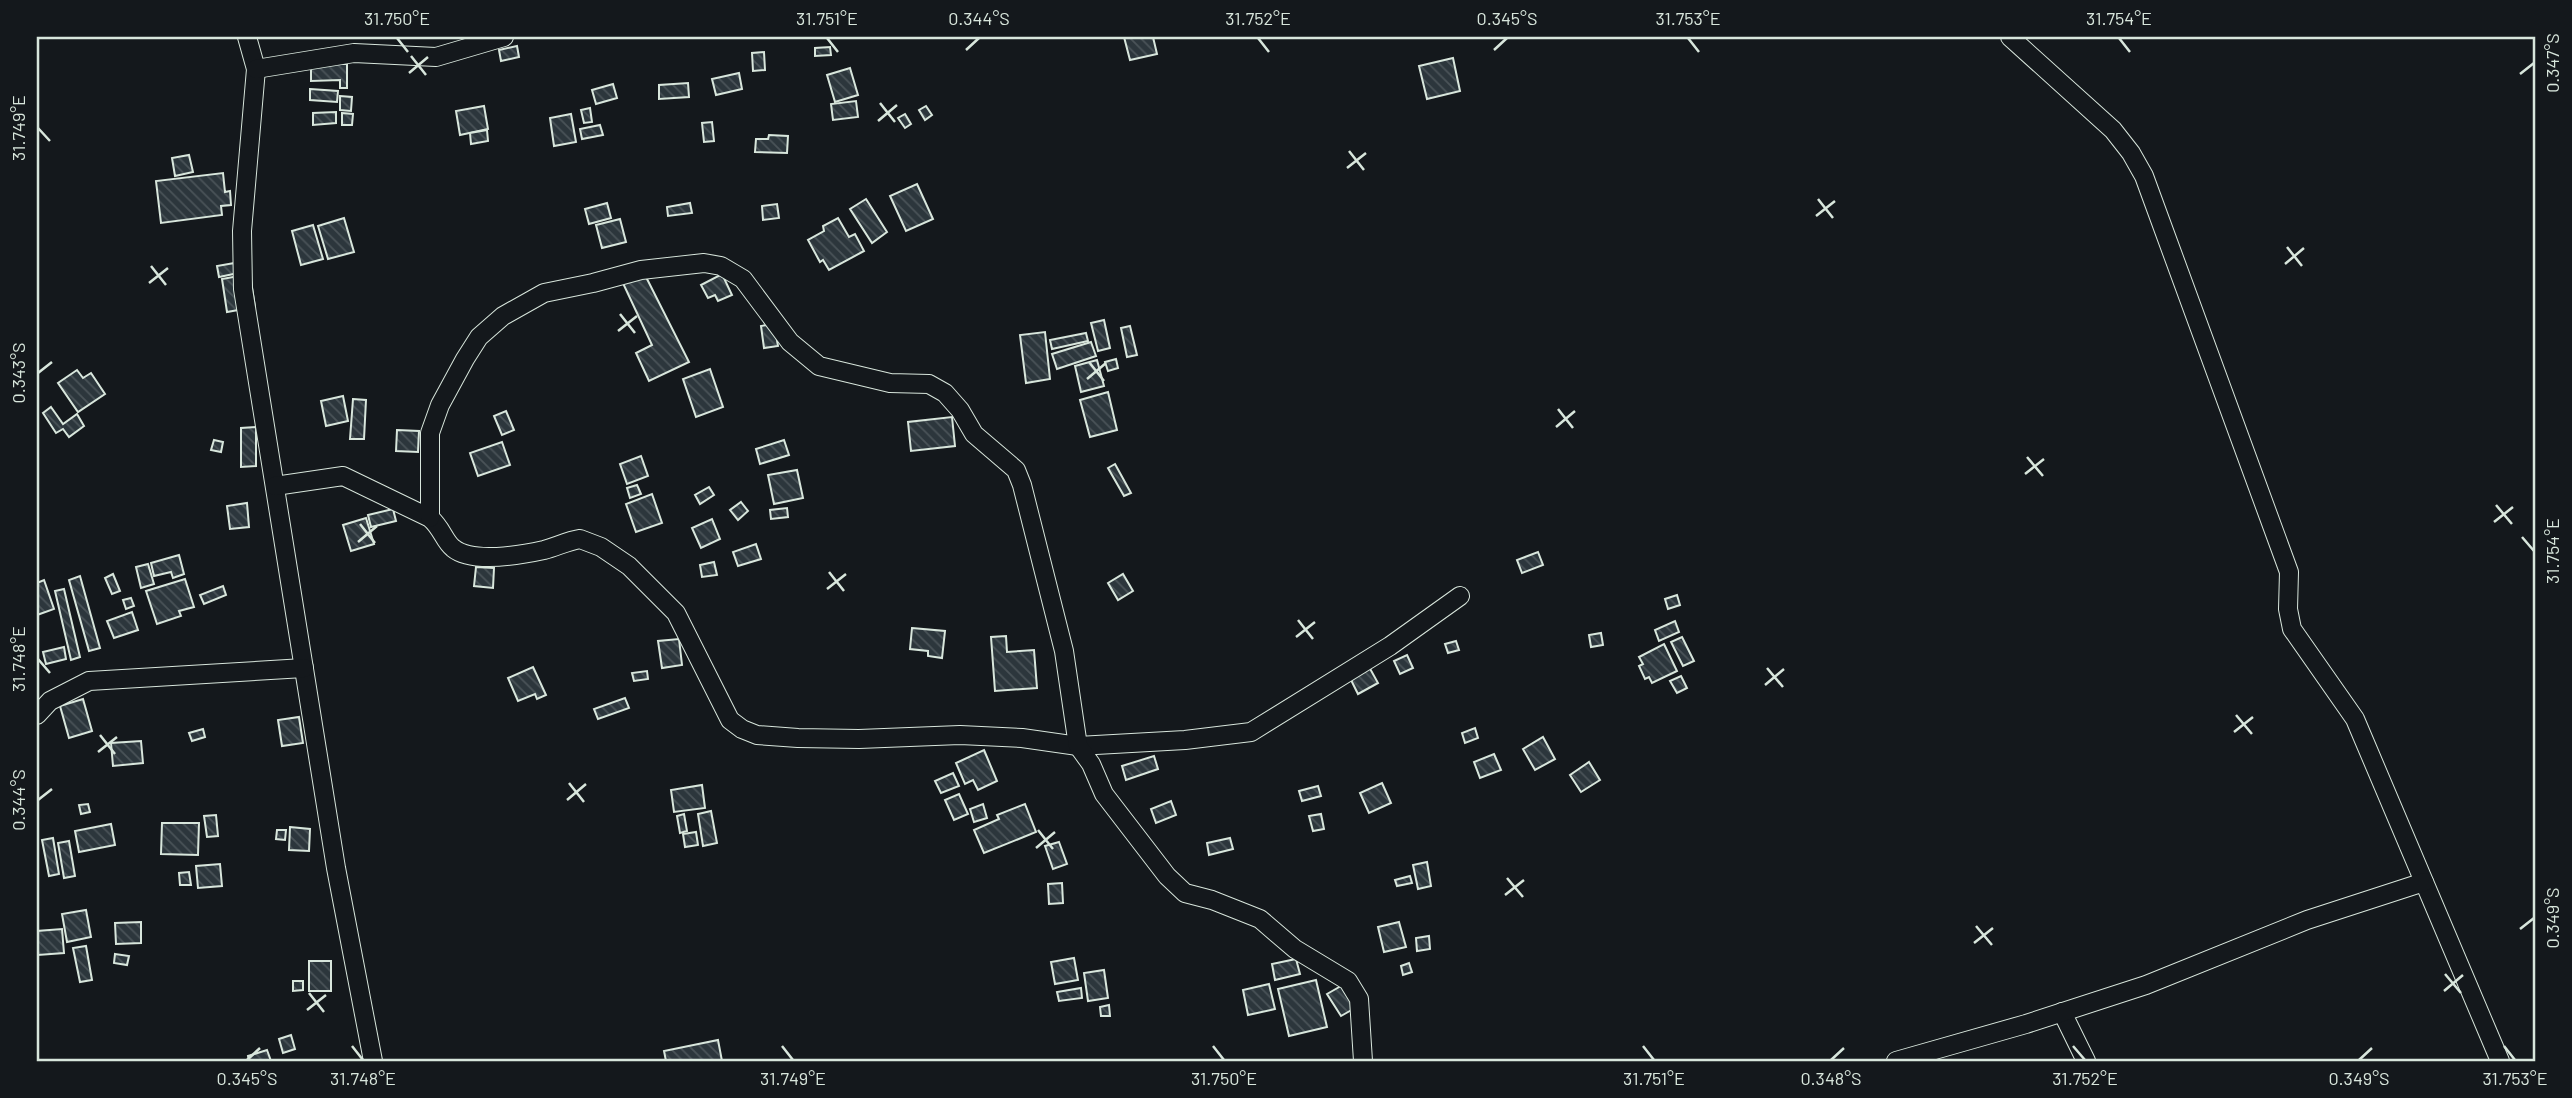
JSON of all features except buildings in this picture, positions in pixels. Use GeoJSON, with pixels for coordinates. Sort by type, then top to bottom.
{"type":"FeatureCollection","features":[{"type":"Feature","properties":{"kind":"street"},"geometry":{"type":"LineString","coordinates":[[247,37],[256,69],[242,231],[243,289],[335,868],[373,1061]]}},
{"type":"Feature","properties":{"kind":"street"},"geometry":{"type":"LineString","coordinates":[[256,69],[354,53],[436,57],[504,37]]}},
{"type":"Feature","properties":{"kind":"street"},"geometry":{"type":"LineString","coordinates":[[2010,37],[2113,130],[2144,176],[2289,572],[2288,609],[2292,629],[2355,719],[2500,1061]]}},
{"type":"Feature","properties":{"kind":"street"},"geometry":{"type":"LineString","coordinates":[[430,519],[430,433],[464,359],[479,337],[503,316],[544,293],[593,284],[641,270],[704,263],[721,266],[743,279],[790,342],[819,366],[890,383],[929,384],[945,393],[960,410],[974,434],[1016,470],[1022,485],[1064,651],[1078,746],[1091,764],[1104,794],[1167,876],[1185,893],[1212,900],[1260,919],[1295,949],[1348,981],[1359,999],[1363,1061]]}},
{"type":"Feature","properties":{"kind":"street"},"geometry":{"type":"LineString","coordinates":[[275,486],[342,476],[430,519],[440,527],[450,546],[464,555],[506,556],[546,550],[580,539],[610,554],[629,566],[676,613],[730,720],[757,735],[859,739],[960,734],[1022,738],[1078,746],[1185,740],[1251,732],[1390,646],[1460,596]]}},
{"type":"Feature","properties":{"kind":"street"},"geometry":{"type":"LineString","coordinates":[[37,715],[50,701],[89,681],[304,668]]}},
{"type":"Feature","properties":{"kind":"street"},"geometry":{"type":"LineString","coordinates":[[1896,1061],[2146,985],[2307,920],[2424,882]]}},
{"type":"Feature","properties":{"kind":"street"},"geometry":{"type":"LineString","coordinates":[[2062,1012],[2086,1061]]}}]}
